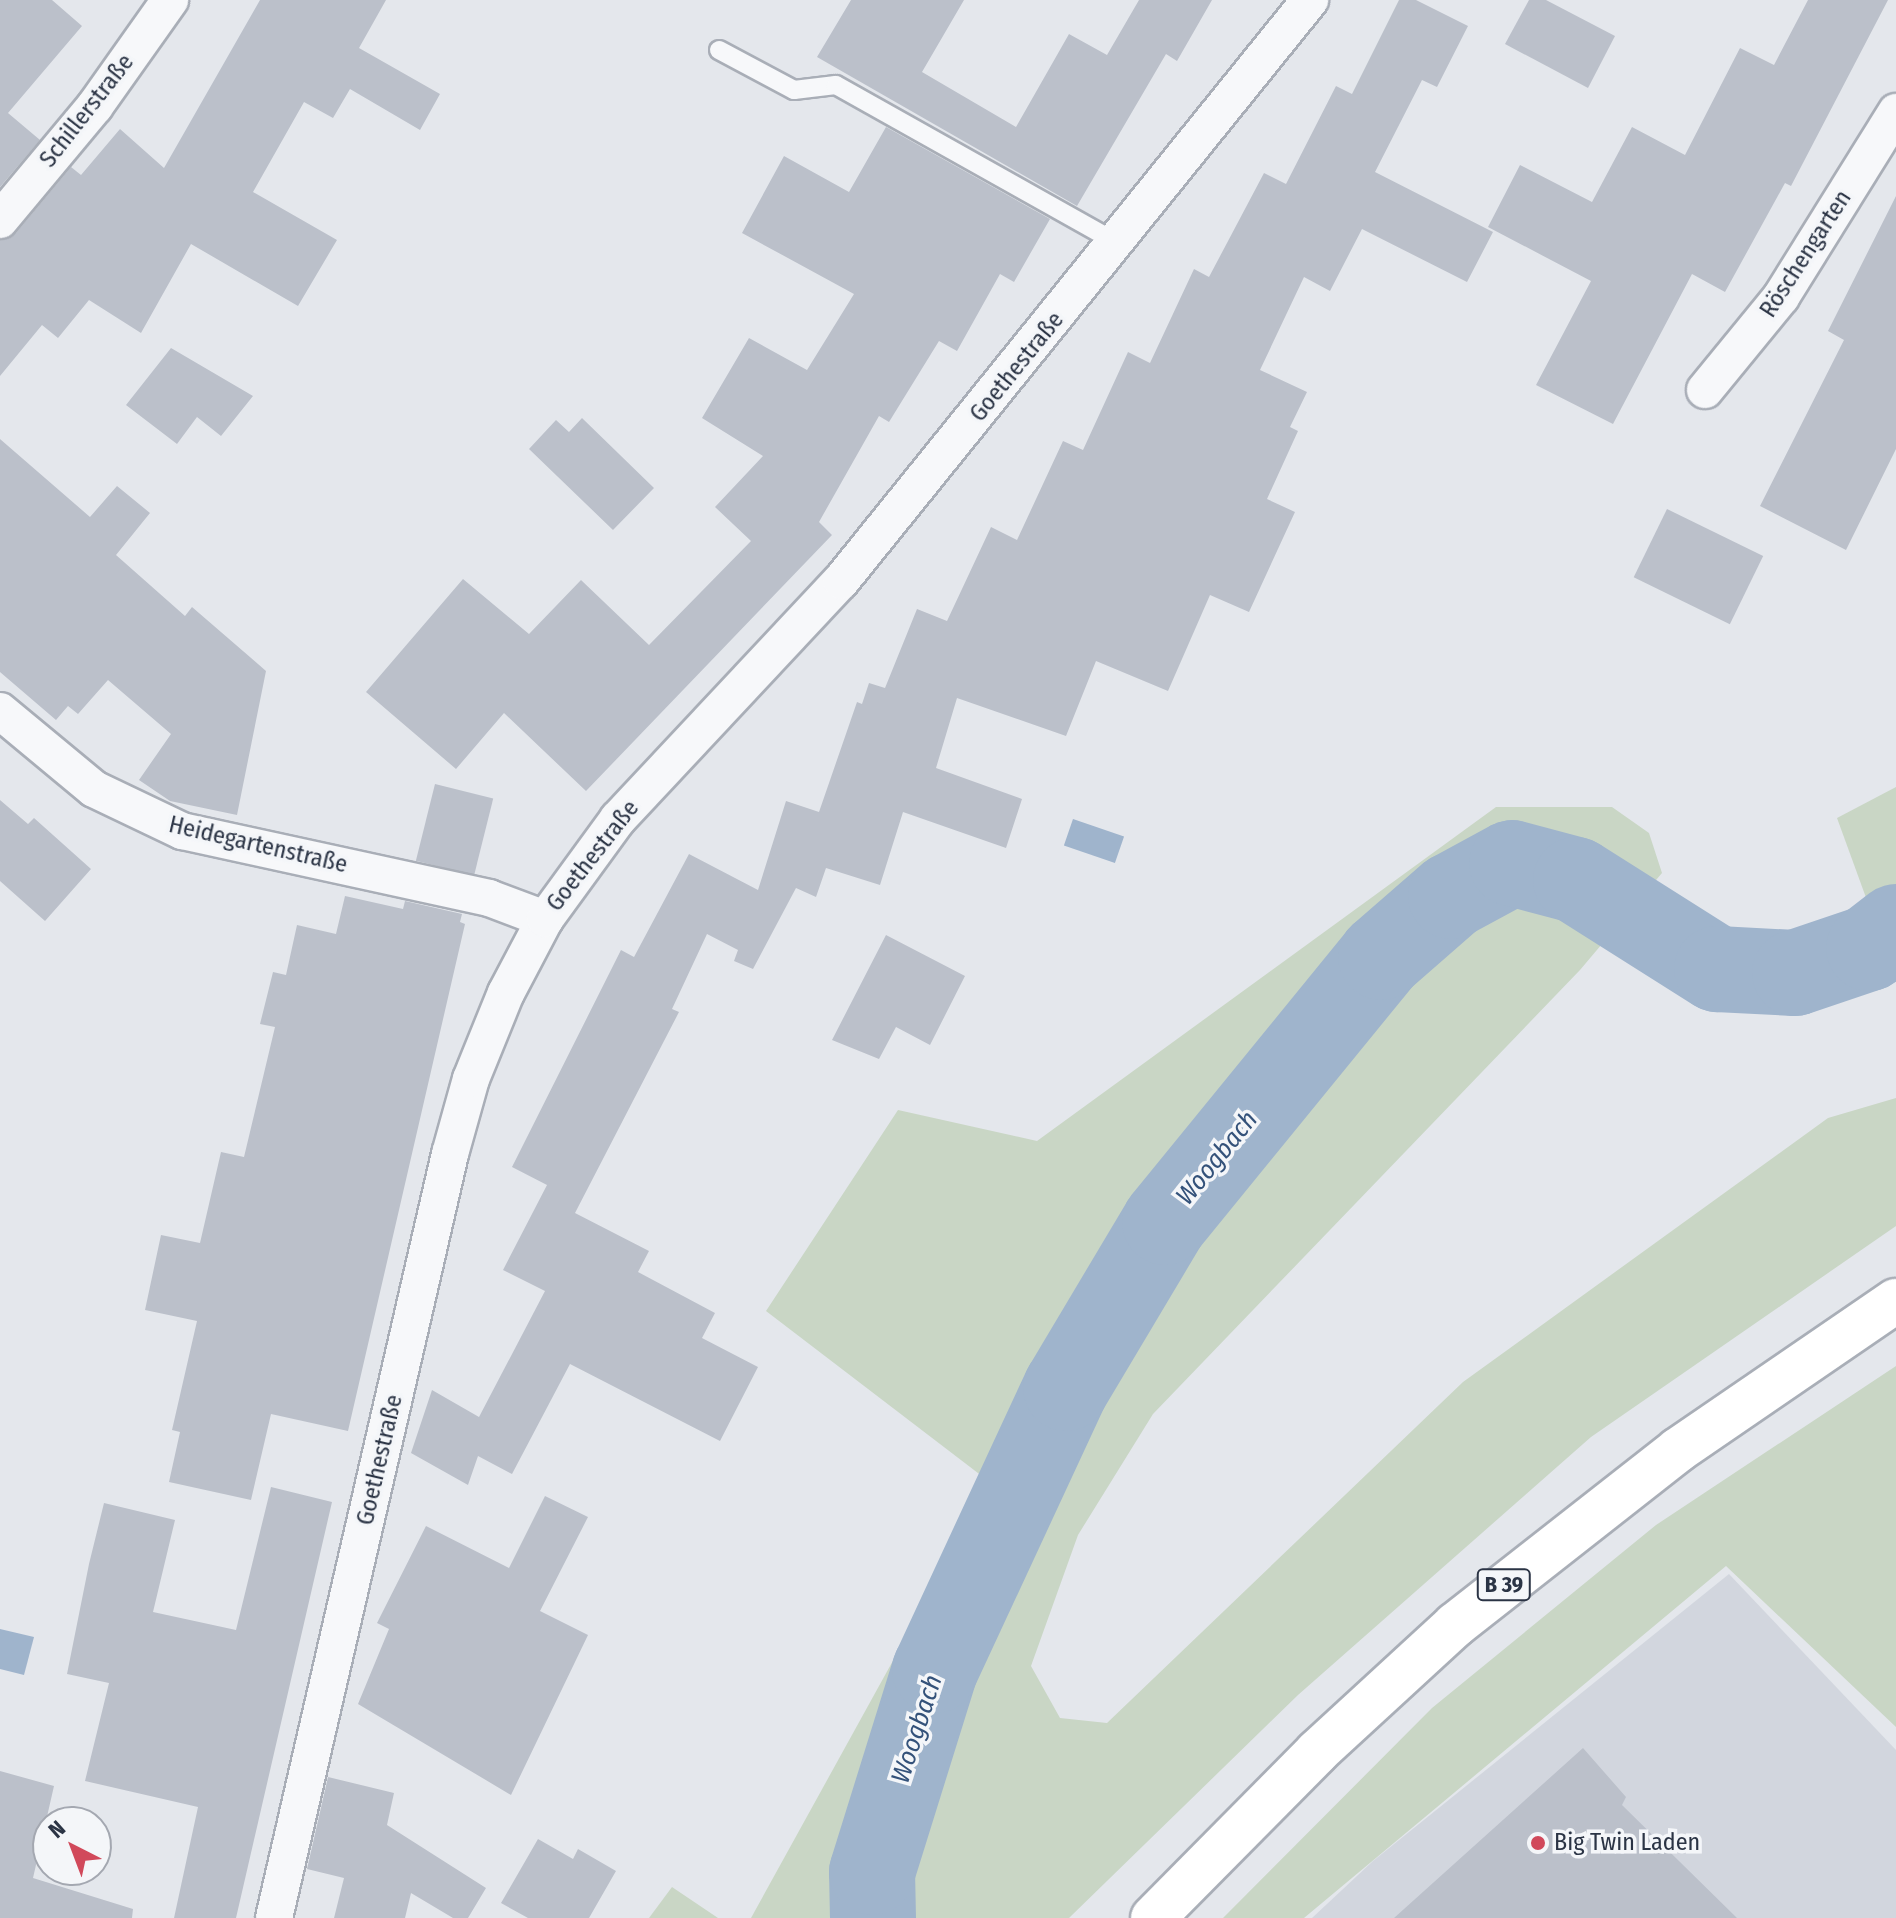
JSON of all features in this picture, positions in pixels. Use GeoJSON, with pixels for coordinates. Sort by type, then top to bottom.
{"type":"FeatureCollection","features":[{"type":"Feature","properties":{"kind":"main road","name":"B 39"},"geometry":{"type":"LineString","coordinates":[[1153,1918],[1317,1752],[1466,1616],[1678,1450],[1896,1301]]}},
{"type":"Feature","properties":{"kind":"street","name":"Schillerstraße"},"geometry":{"type":"LineString","coordinates":[[0,220],[95,106],[170,0]]}},
{"type":"Feature","properties":{"kind":"street","name":"Goethestraße"},"geometry":{"type":"LineString","coordinates":[[274,1918],[450,1154],[483,1050],[545,919],[618,819],[841,581],[1118,243],[1310,0]]}},
{"type":"Feature","properties":{"kind":"street","name":"Röschengarten"},"geometry":{"type":"LineString","coordinates":[[1705,390],[1781,297],[1896,112]]}},
{"type":"Feature","properties":{"kind":"street","name":"Heidegartenstraße"},"geometry":{"type":"LineString","coordinates":[[0,711],[94,789],[182,831],[489,898],[545,919]]}},
{"type":"Feature","properties":{"kind":"lane"},"geometry":{"type":"LineString","coordinates":[[719,50],[794,90],[836,85],[1118,243]]}},
{"type":"Feature","properties":{"kind":"shaded area"},"geometry":{"type":"Polygon","coordinates":[[[1729,1574],[1896,1750],[1896,1918],[1312,1918],[1373,1861],[1729,1574]]]}},
{"type":"Feature","properties":{"kind":"green space"},"geometry":{"type":"Polygon","coordinates":[[[1896,787],[1896,980],[1837,818],[1896,787]]]}},
{"type":"Feature","properties":{"kind":"green space"},"geometry":{"type":"Polygon","coordinates":[[[1496,807],[1612,807],[1649,833],[1662,873],[1580,970],[1153,1414],[1078,1535],[1031,1666],[1060,1718],[1107,1723],[1463,1382],[1828,1118],[1896,1098],[1896,1226],[1591,1437],[1298,1695],[1069,1918],[751,1918],[991,1483],[766,1311],[898,1110],[1037,1141],[1496,807]]]}},
{"type":"Feature","properties":{"kind":"green space"},"geometry":{"type":"Polygon","coordinates":[[[1896,1366],[1896,1727],[1726,1566],[1304,1918],[1223,1918],[1432,1708],[1656,1525],[1896,1366]]]}},
{"type":"Feature","properties":{"kind":"green space"},"geometry":{"type":"Polygon","coordinates":[[[672,1887],[718,1918],[649,1918],[672,1887]]]}},
{"type":"Feature","properties":{"kind":"water"},"geometry":{"type":"Polygon","coordinates":[[[1073,819],[1124,837],[1115,863],[1064,845],[1073,819]]]}},
{"type":"Feature","properties":{"kind":"water"},"geometry":{"type":"Polygon","coordinates":[[[0,1629],[34,1637],[24,1675],[0,1669],[0,1629]]]}},
{"type":"Feature","properties":{"kind":"building"},"geometry":{"type":"Polygon","coordinates":[[[0,0],[52,0],[82,26],[8,113],[40,140],[0,187],[0,0]]]}},
{"type":"Feature","properties":{"kind":"building"},"geometry":{"type":"Polygon","coordinates":[[[260,0],[386,0],[359,48],[440,94],[420,130],[350,89],[333,118],[304,102],[253,192],[337,240],[298,306],[191,244],[141,333],[89,300],[58,338],[42,325],[0,376],[0,240],[16,233],[71,167],[81,175],[120,129],[164,168],[260,0]]]}},
{"type":"Feature","properties":{"kind":"building"},"geometry":{"type":"Polygon","coordinates":[[[851,0],[964,0],[922,72],[1016,127],[1069,34],[1107,55],[1139,0],[1212,0],[1177,61],[1166,54],[1077,206],[817,57],[851,0]]]}},
{"type":"Feature","properties":{"kind":"building"},"geometry":{"type":"Polygon","coordinates":[[[1399,0],[1416,0],[1468,26],[1437,87],[1422,80],[1375,172],[1493,232],[1467,282],[1362,229],[1330,291],[1304,277],[1260,370],[1307,392],[1290,427],[1298,431],[1267,499],[1295,512],[1249,612],[1210,595],[1168,691],[1096,661],[1066,736],[957,698],[936,768],[1022,799],[1006,848],[903,812],[880,885],[826,868],[816,897],[796,888],[753,969],[734,961],[738,950],[707,934],[672,1009],[679,1012],[575,1213],[649,1251],[638,1272],[715,1313],[702,1338],[758,1367],[720,1441],[570,1364],[512,1474],[478,1456],[468,1485],[411,1453],[432,1390],[479,1417],[545,1291],[503,1270],[547,1185],[512,1167],[621,950],[634,957],[689,854],[758,890],[786,801],[819,812],[857,702],[862,704],[869,683],[885,688],[917,609],[947,621],[991,527],[1017,540],[1063,441],[1083,450],[1128,352],[1150,363],[1194,269],[1209,277],[1264,173],[1286,184],[1336,86],[1352,94],[1399,0]]]}},
{"type":"Feature","properties":{"kind":"building"},"geometry":{"type":"Polygon","coordinates":[[[1529,0],[1546,0],[1615,36],[1588,88],[1505,44],[1529,0]]]}},
{"type":"Feature","properties":{"kind":"building"},"geometry":{"type":"Polygon","coordinates":[[[1808,0],[1888,0],[1791,186],[1785,183],[1725,292],[1692,274],[1613,424],[1536,385],[1591,281],[1488,227],[1520,165],[1592,202],[1632,127],[1685,155],[1740,48],[1774,65],[1808,0]]]}},
{"type":"Feature","properties":{"kind":"building"},"geometry":{"type":"Polygon","coordinates":[[[886,127],[1050,219],[1014,282],[1000,274],[957,351],[939,341],[889,422],[879,416],[819,522],[832,535],[586,791],[504,713],[456,769],[366,692],[463,579],[529,634],[581,580],[649,645],[751,541],[715,507],[763,456],[702,418],[749,338],[807,370],[854,294],[742,233],[784,156],[849,192],[886,127]]]}},
{"type":"Feature","properties":{"kind":"building"},"geometry":{"type":"Polygon","coordinates":[[[1896,196],[1896,449],[1846,550],[1760,506],[1844,340],[1828,331],[1896,196]]]}},
{"type":"Feature","properties":{"kind":"building"},"geometry":{"type":"Polygon","coordinates":[[[171,348],[253,396],[221,436],[197,417],[177,444],[126,405],[171,348]]]}},
{"type":"Feature","properties":{"kind":"building"},"geometry":{"type":"Polygon","coordinates":[[[582,418],[654,488],[613,530],[529,449],[556,420],[569,432],[582,418]]]}},
{"type":"Feature","properties":{"kind":"building"},"geometry":{"type":"Polygon","coordinates":[[[0,439],[90,517],[117,486],[150,513],[116,555],[185,616],[192,607],[266,671],[237,815],[170,801],[139,780],[171,734],[108,680],[78,714],[68,706],[56,720],[0,672],[0,439]]]}},
{"type":"Feature","properties":{"kind":"building"},"geometry":{"type":"Polygon","coordinates":[[[1667,509],[1763,556],[1730,624],[1634,577],[1667,509]]]}},
{"type":"Feature","properties":{"kind":"building"},"geometry":{"type":"Polygon","coordinates":[[[435,784],[493,799],[474,875],[416,861],[435,784]]]}},
{"type":"Feature","properties":{"kind":"building"},"geometry":{"type":"Polygon","coordinates":[[[0,800],[28,824],[34,818],[91,869],[45,921],[0,881],[0,800]]]}},
{"type":"Feature","properties":{"kind":"building"},"geometry":{"type":"Polygon","coordinates":[[[345,896],[403,909],[405,901],[462,914],[460,922],[465,924],[348,1431],[271,1414],[251,1500],[169,1482],[180,1432],[172,1430],[197,1321],[145,1310],[161,1235],[200,1243],[221,1152],[244,1157],[275,1027],[260,1024],[273,972],[286,975],[297,925],[336,934],[345,896]]]}},
{"type":"Feature","properties":{"kind":"building"},"geometry":{"type":"Polygon","coordinates":[[[886,935],[965,976],[930,1045],[896,1027],[879,1059],[832,1040],[886,935]]]}},
{"type":"Feature","properties":{"kind":"building"},"geometry":{"type":"Polygon","coordinates":[[[271,1487],[332,1502],[236,1918],[174,1918],[198,1807],[85,1781],[109,1683],[67,1674],[89,1564],[104,1503],[175,1520],[153,1612],[236,1630],[271,1487]]]}},
{"type":"Feature","properties":{"kind":"building"},"geometry":{"type":"Polygon","coordinates":[[[545,1496],[588,1517],[540,1611],[588,1635],[511,1795],[358,1704],[389,1629],[377,1623],[426,1526],[509,1568],[545,1496]]]}},
{"type":"Feature","properties":{"kind":"building","name":"Big Twin Laden"},"geometry":{"type":"Polygon","coordinates":[[[1583,1748],[1626,1797],[1622,1805],[1737,1918],[1394,1918],[1583,1748]]]}},
{"type":"Feature","properties":{"kind":"building"},"geometry":{"type":"Polygon","coordinates":[[[0,1771],[54,1786],[49,1806],[32,1806],[32,1886],[59,1886],[133,1909],[132,1918],[0,1918],[0,1771]]]}},
{"type":"Feature","properties":{"kind":"building"},"geometry":{"type":"Polygon","coordinates":[[[328,1777],[394,1793],[387,1825],[486,1888],[468,1918],[453,1918],[411,1893],[405,1918],[334,1918],[344,1878],[307,1869],[328,1777]]]}},
{"type":"Feature","properties":{"kind":"building"},"geometry":{"type":"Polygon","coordinates":[[[538,1839],[573,1859],[578,1849],[616,1871],[589,1918],[528,1918],[501,1903],[538,1839]]]}},
{"type":"Feature","properties":{"kind":"waterway","name":"Woogbach"},"geometry":{"type":"LineString","coordinates":[[873,1918],[872,1872],[935,1670],[1066,1388],[1165,1222],[1381,957],[1451,896],[1512,863],[1576,880],[1717,969],[1795,973],[1869,948],[1896,927]]}},
{"type":"Feature","properties":{"kind":"place","name":"Big Twin Laden"},"geometry":{"type":"Point","coordinates":[1538,1843]}}]}
